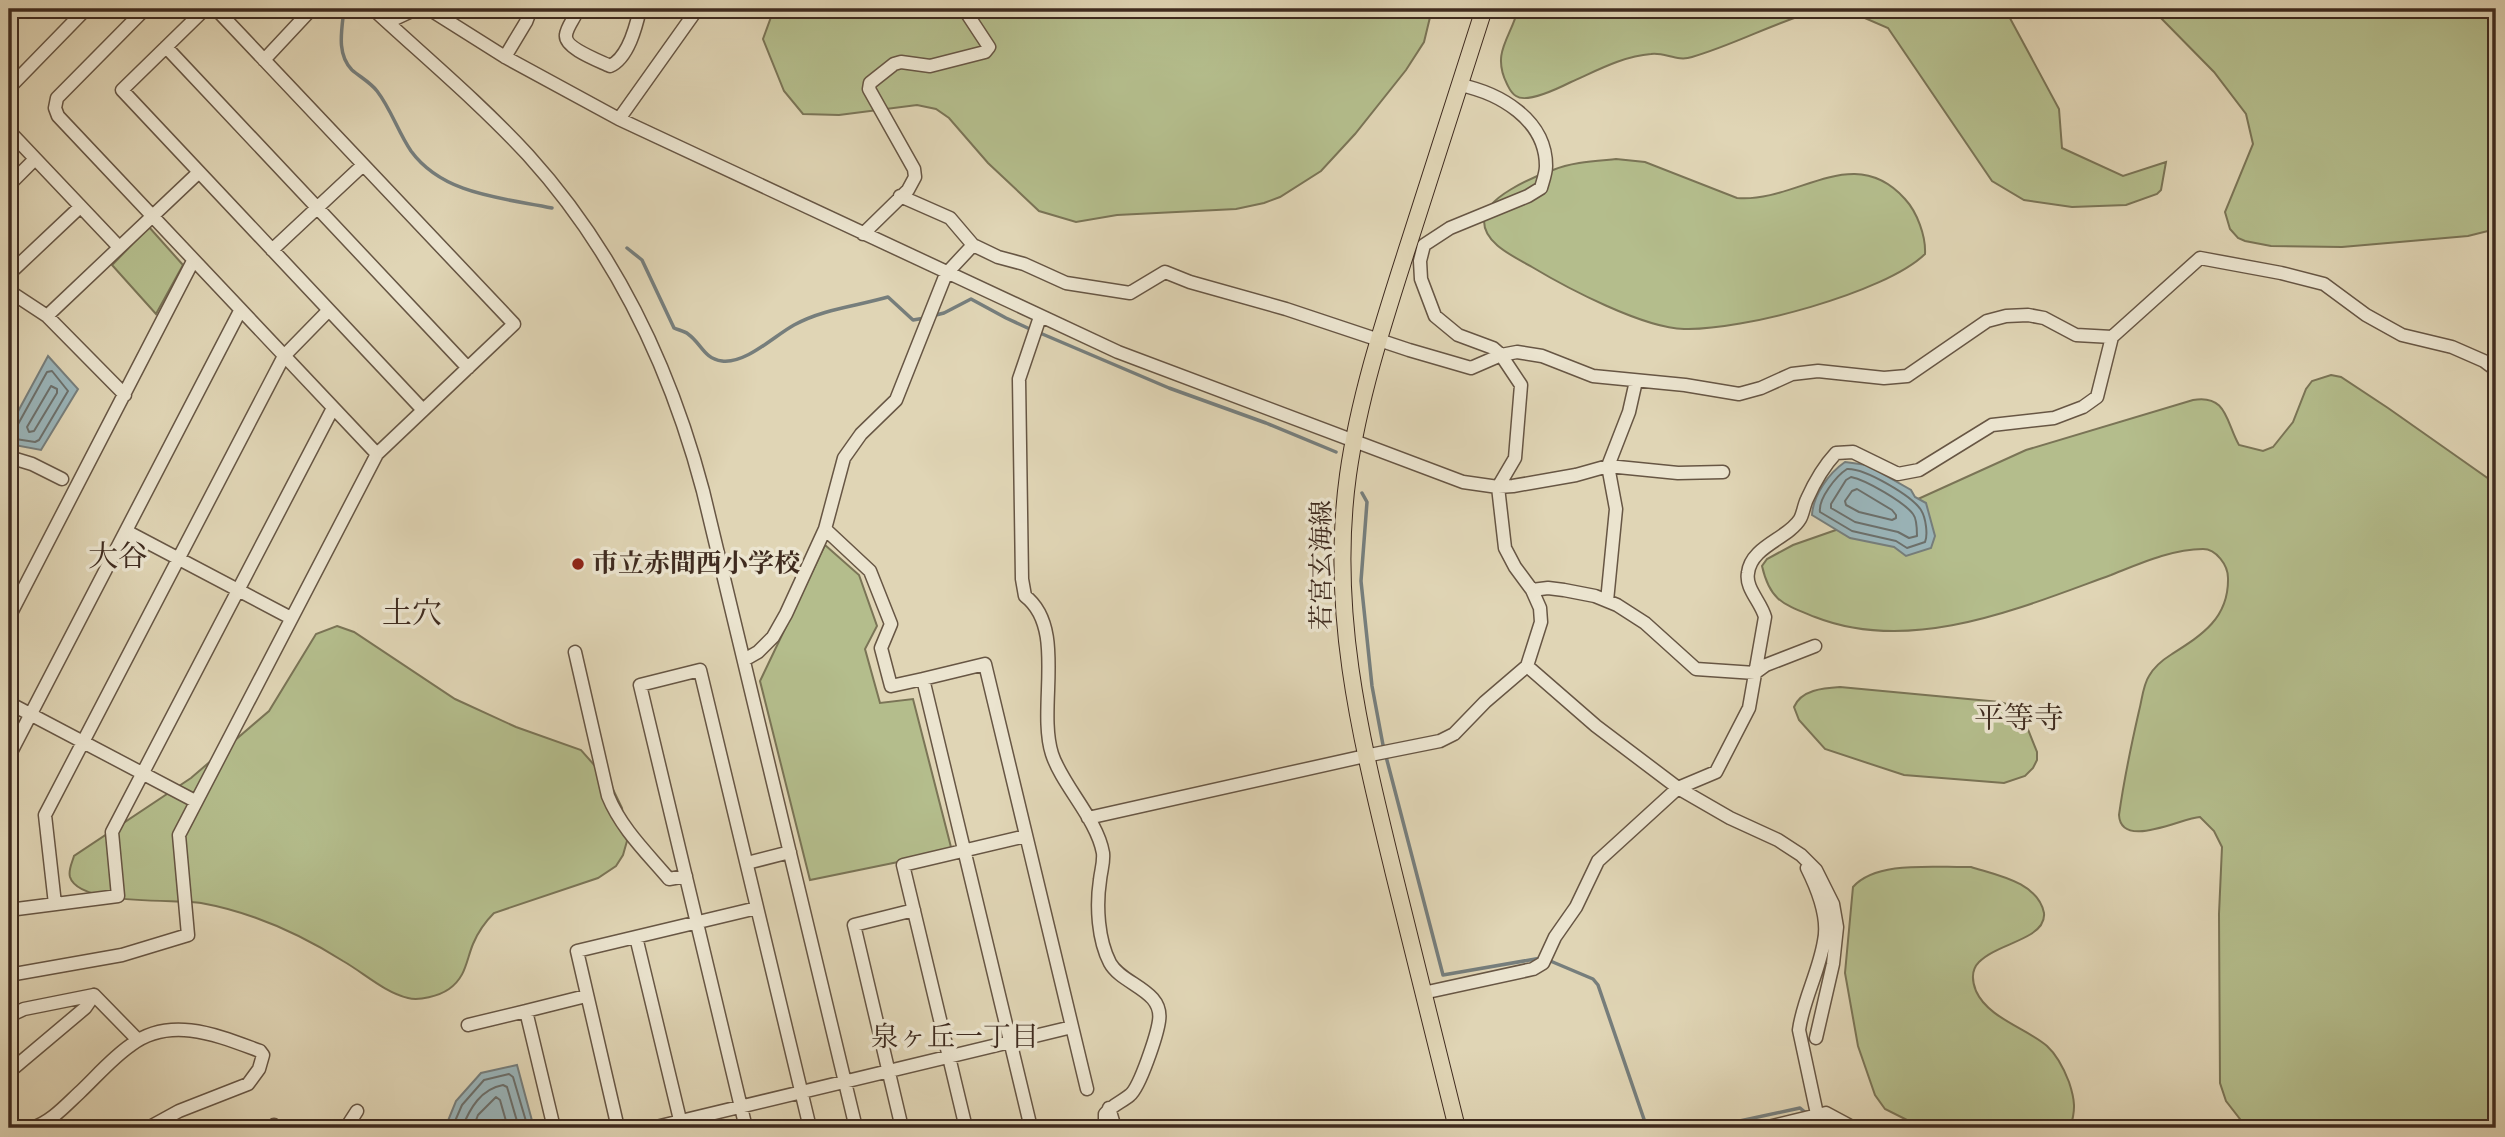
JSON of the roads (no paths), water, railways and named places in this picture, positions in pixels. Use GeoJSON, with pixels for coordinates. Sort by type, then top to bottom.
{"type":"FeatureCollection","features":[{"type":"Feature","properties":{"kind":"main road","name":"若宮玄海線"},"geometry":{"type":"LineString","coordinates":[[1457,1128],[1365,756],[1352,692],[1342,578],[1345,510],[1354,442],[1378,340],[1484,9]]}},
{"type":"Feature","properties":{"kind":"street"},"geometry":{"type":"LineString","coordinates":[[9,88],[86,9]]}},
{"type":"Feature","properties":{"kind":"street"},"geometry":{"type":"LineString","coordinates":[[145,9],[57,98],[55,108],[58,116],[377,454]]}},
{"type":"Feature","properties":{"kind":"street"},"geometry":{"type":"LineString","coordinates":[[205,9],[122,90],[423,410]]}},
{"type":"Feature","properties":{"kind":"street"},"geometry":{"type":"LineString","coordinates":[[9,975],[122,955],[188,935],[179,835],[377,454],[514,324],[216,9]]}},
{"type":"Feature","properties":{"kind":"street"},"geometry":{"type":"LineString","coordinates":[[264,60],[307,14],[302,9]]}},
{"type":"Feature","properties":{"kind":"street"},"geometry":{"type":"LineString","coordinates":[[373,9],[500,126],[529,157],[573,211],[611,265],[654,349],[682,418],[703,491],[856,1128]]}},
{"type":"Feature","properties":{"kind":"street"},"geometry":{"type":"LineString","coordinates":[[388,22],[416,9]]}},
{"type":"Feature","properties":{"kind":"street"},"geometry":{"type":"LineString","coordinates":[[425,9],[505,57],[619,119],[1040,317],[1118,352],[1463,482],[1499,487],[1576,475],[1608,466],[1678,473],[1723,472]]}},
{"type":"Feature","properties":{"kind":"street"},"geometry":{"type":"LineString","coordinates":[[505,57],[531,9]]}},
{"type":"Feature","properties":{"kind":"street"},"geometry":{"type":"LineString","coordinates":[[578,9],[566,34],[567,41],[572,47],[610,66],[619,62],[640,9]]}},
{"type":"Feature","properties":{"kind":"street"},"geometry":{"type":"LineString","coordinates":[[619,119],[693,15],[692,9]]}},
{"type":"Feature","properties":{"kind":"street"},"geometry":{"type":"LineString","coordinates":[[863,234],[912,184],[915,177],[914,169],[869,89],[870,83],[894,64],[901,62],[930,66],[985,52],[989,47],[966,12],[969,9]]}},
{"type":"Feature","properties":{"kind":"street"},"geometry":{"type":"LineString","coordinates":[[166,47],[468,368]]}},
{"type":"Feature","properties":{"kind":"street"},"geometry":{"type":"LineString","coordinates":[[1088,818],[1440,741],[1454,734],[1485,702],[1527,666],[1541,622],[1539,608],[1532,590],[1505,548],[1499,487],[1515,458],[1521,385],[1501,355],[1493,348],[1458,335],[1435,316],[1421,279],[1420,261],[1424,245],[1450,228],[1541,188],[1546,166],[1541,142],[1531,123],[1511,104],[1477,88],[1460,85]]}},
{"type":"Feature","properties":{"kind":"street"},"geometry":{"type":"LineString","coordinates":[[9,131],[119,247]]}},
{"type":"Feature","properties":{"kind":"street"},"geometry":{"type":"LineString","coordinates":[[9,185],[36,159]]}},
{"type":"Feature","properties":{"kind":"street"},"geometry":{"type":"LineString","coordinates":[[272,250],[363,165]]}},
{"type":"Feature","properties":{"kind":"street"},"geometry":{"type":"LineString","coordinates":[[47,316],[198,173]]}},
{"type":"Feature","properties":{"kind":"street"},"geometry":{"type":"LineString","coordinates":[[900,196],[950,218],[973,245],[1066,283],[1125,293],[1138,290],[1165,272],[1471,368],[1501,355],[1517,352],[1542,356],[1593,376],[1685,385],[1739,394],[1793,374],[1818,371],[1884,378],[1908,376],[1987,321],[2006,316],[2028,315],[2044,318],[2076,335],[2112,337]]}},
{"type":"Feature","properties":{"kind":"street"},"geometry":{"type":"LineString","coordinates":[[9,274],[80,207]]}},
{"type":"Feature","properties":{"kind":"street"},"geometry":{"type":"LineString","coordinates":[[744,660],[758,652],[773,637],[786,614],[825,530],[844,458],[861,435],[896,400],[946,274],[973,245]]}},
{"type":"Feature","properties":{"kind":"street"},"geometry":{"type":"LineString","coordinates":[[1423,993],[1533,969],[1543,963],[1555,937],[1576,907],[1598,861],[1678,788],[1716,772],[1749,708],[1765,617],[1762,605],[1749,585],[1747,575],[1750,562],[1800,520],[1805,502],[1821,469],[1836,453],[1853,452],[1898,474],[1919,470],[1992,425],[2054,418],[2083,407],[2097,397],[2112,337],[2200,258],[2324,284],[2366,316],[2402,335],[2452,347],[2484,361],[2496,370]]}},
{"type":"Feature","properties":{"kind":"street"},"geometry":{"type":"LineString","coordinates":[[9,617],[193,261]]}},
{"type":"Feature","properties":{"kind":"street"},"geometry":{"type":"LineString","coordinates":[[9,290],[47,316],[125,395]]}},
{"type":"Feature","properties":{"kind":"street"},"geometry":{"type":"LineString","coordinates":[[55,904],[45,815],[284,356],[328,310]]}},
{"type":"Feature","properties":{"kind":"street"},"geometry":{"type":"LineString","coordinates":[[9,756],[240,311]]}},
{"type":"Feature","properties":{"kind":"street"},"geometry":{"type":"LineString","coordinates":[[1040,317],[1019,379],[1022,579],[1025,596],[1041,614],[1047,638],[1046,716],[1052,754],[1088,818],[1103,855],[1099,897],[1102,943],[1111,965],[1118,973],[1154,999],[1160,1020],[1139,1084],[1132,1094],[1109,1108],[1105,1114],[1105,1128]]}},
{"type":"Feature","properties":{"kind":"street"},"geometry":{"type":"LineString","coordinates":[[1607,601],[1616,509],[1608,466],[1629,412],[1636,382]]}},
{"type":"Feature","properties":{"kind":"street"},"geometry":{"type":"LineString","coordinates":[[9,910],[118,896],[111,832],[333,408]]}},
{"type":"Feature","properties":{"kind":"street"},"geometry":{"type":"LineString","coordinates":[[9,457],[33,464],[62,479]]}},
{"type":"Feature","properties":{"kind":"street"},"geometry":{"type":"LineString","coordinates":[[825,530],[870,571],[891,624],[881,648],[891,686],[985,664],[1087,1089]]}},
{"type":"Feature","properties":{"kind":"street"},"geometry":{"type":"LineString","coordinates":[[126,531],[291,618]]}},
{"type":"Feature","properties":{"kind":"street"},"geometry":{"type":"LineString","coordinates":[[1532,590],[1564,590],[1607,601],[1645,622],[1696,669],[1755,673],[1766,665],[1815,646]]}},
{"type":"Feature","properties":{"kind":"street"},"geometry":{"type":"LineString","coordinates":[[575,652],[608,796],[615,813],[668,879],[686,876]]}},
{"type":"Feature","properties":{"kind":"street"},"geometry":{"type":"LineString","coordinates":[[1527,666],[1596,726],[1678,788],[1730,818],[1778,840],[1801,855],[1816,870],[1833,904],[1837,927],[1833,964],[1816,1038]]}},
{"type":"Feature","properties":{"kind":"street"},"geometry":{"type":"LineString","coordinates":[[746,1128],[640,685],[700,670],[810,1128]]}},
{"type":"Feature","properties":{"kind":"street"},"geometry":{"type":"LineString","coordinates":[[923,679],[1031,1128]]}},
{"type":"Feature","properties":{"kind":"street"},"geometry":{"type":"LineString","coordinates":[[9,703],[195,801]]}},
{"type":"Feature","properties":{"kind":"street"},"geometry":{"type":"LineString","coordinates":[[966,1128],[903,865],[1026,836]]}},
{"type":"Feature","properties":{"kind":"street"},"geometry":{"type":"LineString","coordinates":[[747,863],[790,852]]}},
{"type":"Feature","properties":{"kind":"street"},"geometry":{"type":"LineString","coordinates":[[1801,855],[1819,897],[1825,940],[1801,1015],[1799,1030],[1820,1128]]}},
{"type":"Feature","properties":{"kind":"street"},"geometry":{"type":"LineString","coordinates":[[618,1128],[577,951],[757,908]]}},
{"type":"Feature","properties":{"kind":"street"},"geometry":{"type":"LineString","coordinates":[[902,1128],[853,925],[914,910]]}},
{"type":"Feature","properties":{"kind":"street"},"geometry":{"type":"LineString","coordinates":[[636,937],[682,1125]]}},
{"type":"Feature","properties":{"kind":"street"},"geometry":{"type":"LineString","coordinates":[[9,1016],[24,1009],[94,995]]}},
{"type":"Feature","properties":{"kind":"street"},"geometry":{"type":"LineString","coordinates":[[94,995],[138,1040]]}},
{"type":"Feature","properties":{"kind":"street"},"geometry":{"type":"LineString","coordinates":[[9,1072],[85,1009],[94,995]]}},
{"type":"Feature","properties":{"kind":"street"},"geometry":{"type":"LineString","coordinates":[[468,1025],[586,996]]}},
{"type":"Feature","properties":{"kind":"street"},"geometry":{"type":"LineString","coordinates":[[526,1011],[554,1128]]}},
{"type":"Feature","properties":{"kind":"street"},"geometry":{"type":"LineString","coordinates":[[652,1128],[682,1125],[741,1108],[1072,1027]]}},
{"type":"Feature","properties":{"kind":"street"},"geometry":{"type":"LineString","coordinates":[[32,1128],[56,1115],[130,1045],[148,1034],[183,1029],[222,1037],[260,1051],[263,1055],[260,1069],[248,1084],[179,1111],[148,1128]]}},
{"type":"Feature","properties":{"kind":"street"},"geometry":{"type":"LineString","coordinates":[[1109,1108],[1115,1128]]}},
{"type":"Feature","properties":{"kind":"street"},"geometry":{"type":"LineString","coordinates":[[346,1128],[356,1111]]}},
{"type":"Feature","properties":{"kind":"street"},"geometry":{"type":"LineString","coordinates":[[1764,1128],[1826,1113],[1854,1128]]}},
{"type":"Feature","properties":{"kind":"water"},"geometry":{"type":"Polygon","coordinates":[[[48,356],[78,389],[41,450],[9,444],[9,428],[48,356]]]}},
{"type":"Feature","properties":{"kind":"water"},"geometry":{"type":"Polygon","coordinates":[[[1845,462],[1867,465],[1911,490],[1915,497],[1926,503],[1935,536],[1931,548],[1906,556],[1894,547],[1850,538],[1812,515],[1815,500],[1823,485],[1845,462]]]}},
{"type":"Feature","properties":{"kind":"water"},"geometry":{"type":"Polygon","coordinates":[[[517,1065],[534,1128],[445,1128],[456,1101],[481,1073],[517,1065]]]}},
{"type":"Feature","properties":{"kind":"waterway"},"geometry":{"type":"LineString","coordinates":[[344,9],[341,41],[347,64],[377,91],[406,144],[424,166],[457,186],[475,192],[552,208]]}},
{"type":"Feature","properties":{"kind":"waterway"},"geometry":{"type":"LineString","coordinates":[[627,248],[642,260],[674,328],[687,333],[716,360],[731,361],[750,354],[794,325],[817,315],[888,297],[913,320],[925,318]]}},
{"type":"Feature","properties":{"kind":"waterway"},"geometry":{"type":"LineString","coordinates":[[932,316],[971,299],[1032,330]]}},
{"type":"Feature","properties":{"kind":"waterway"},"geometry":{"type":"LineString","coordinates":[[1040,333],[1169,388],[1336,452]]}},
{"type":"Feature","properties":{"kind":"waterway"},"geometry":{"type":"LineString","coordinates":[[1362,493],[1367,502],[1361,581],[1372,686],[1383,745],[1443,975],[1541,958]]}},
{"type":"Feature","properties":{"kind":"waterway"},"geometry":{"type":"LineString","coordinates":[[1548,960],[1593,979],[1598,985],[1647,1128]]}},
{"type":"Feature","properties":{"kind":"waterway"},"geometry":{"type":"LineString","coordinates":[[1707,1128],[1800,1108],[1806,1113]]}},
{"type":"Feature","properties":{"kind":"place","name":"市立赤間西小学校"},"geometry":{"type":"Point","coordinates":[578,564]}},
{"type":"Feature","properties":{"kind":"district","name":"大谷"},"geometry":{"type":"Point","coordinates":[118,557]}},
{"type":"Feature","properties":{"kind":"district","name":"土穴"},"geometry":{"type":"Point","coordinates":[412,614]}},
{"type":"Feature","properties":{"kind":"district","name":"平等寺"},"geometry":{"type":"Point","coordinates":[2019,719]}},
{"type":"Feature","properties":{"kind":"district","name":"泉ヶ丘一丁目"},"geometry":{"type":"Point","coordinates":[955,1037]}}]}
